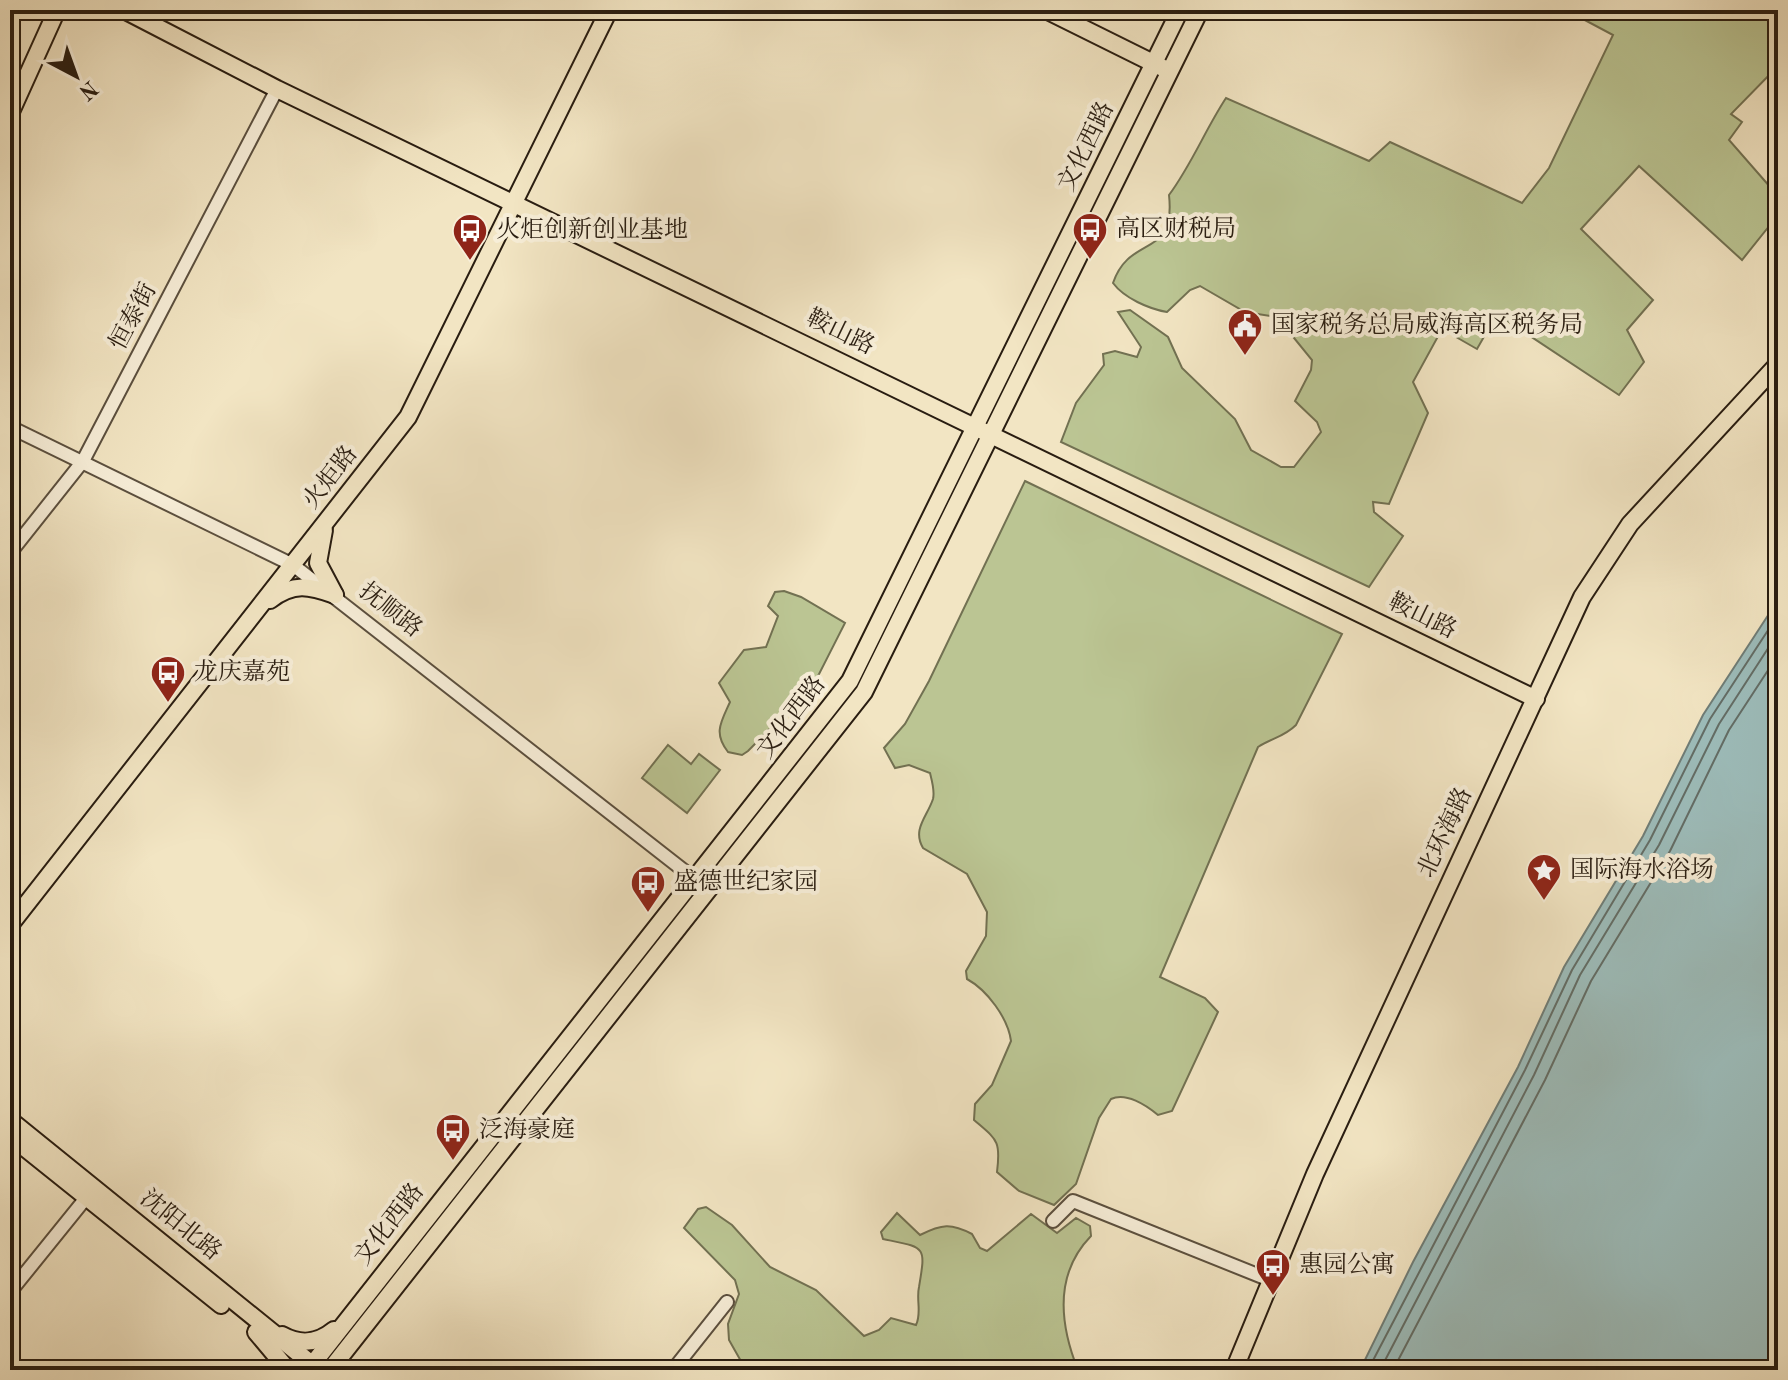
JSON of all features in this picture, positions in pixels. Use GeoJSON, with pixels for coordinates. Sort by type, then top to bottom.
{"type":"FeatureCollection","features":[{"type":"Feature","properties":{"kind":"main road"},"geometry":{"type":"LineString","coordinates":[[10,114],[57,10]]}},
{"type":"Feature","properties":{"kind":"main road","name":"鞍山路"},"geometry":{"type":"LineString","coordinates":[[124,10],[277,89],[516,202],[1536,699]]}},
{"type":"Feature","properties":{"kind":"main road","name":"火炬路"},"geometry":{"type":"LineString","coordinates":[[10,925],[326,524],[419,400],[609,10]]}},
{"type":"Feature","properties":{"kind":"main road"},"geometry":{"type":"LineString","coordinates":[[1046,10],[1170,71]]}},
{"type":"Feature","properties":{"kind":"main road","name":"文化西路"},"geometry":{"type":"LineString","coordinates":[[330,1370],[701,884],[850,681],[872,643],[975,425],[1180,10]]}},
{"type":"Feature","properties":{"kind":"main road","name":"文化西路"},"geometry":{"type":"LineString","coordinates":[[311,1369],[347,1319],[701,884],[864,692],[994,434],[1200,10]]}},
{"type":"Feature","properties":{"kind":"main road","name":"北环海路"},"geometry":{"type":"LineString","coordinates":[[1234,1370],[1315,1174],[1582,597],[1604,559],[1630,524],[1778,364]]}},
{"type":"Feature","properties":{"kind":"main road"},"geometry":{"type":"LineString","coordinates":[[326,524],[318,563],[335,595]]}},
{"type":"Feature","properties":{"kind":"main road"},"geometry":{"type":"LineString","coordinates":[[259,609],[296,586],[307,585],[335,595]]}},
{"type":"Feature","properties":{"kind":"main road","name":"沈阳北路"},"geometry":{"type":"LineString","coordinates":[[10,1120],[91,1193],[311,1369]]}},
{"type":"Feature","properties":{"kind":"main road","name":"沈阳北路"},"geometry":{"type":"LineString","coordinates":[[10,1136],[91,1193]]}},
{"type":"Feature","properties":{"kind":"main road"},"geometry":{"type":"LineString","coordinates":[[259,1328],[299,1342],[313,1342],[325,1338],[347,1319]]}},
{"type":"Feature","properties":{"kind":"main road"},"geometry":{"type":"LineString","coordinates":[[259,1328],[288,1370]]}},
{"type":"Feature","properties":{"kind":"main road"},"geometry":{"type":"LineString","coordinates":[[346,1370],[346,1354],[360,1332]]}},
{"type":"Feature","properties":{"kind":"street","name":"恒泰街"},"geometry":{"type":"LineString","coordinates":[[10,553],[83,461],[277,89]]}},
{"type":"Feature","properties":{"kind":"street","name":"抚顺路"},"geometry":{"type":"LineString","coordinates":[[10,427],[293,565],[701,884]]}},
{"type":"Feature","properties":{"kind":"street"},"geometry":{"type":"LineString","coordinates":[[10,1292],[91,1193]]}},
{"type":"Feature","properties":{"kind":"street"},"geometry":{"type":"LineString","coordinates":[[1053,1221],[1073,1201],[1270,1280]]}},
{"type":"Feature","properties":{"kind":"street"},"geometry":{"type":"LineString","coordinates":[[673,1370],[727,1302]]}},
{"type":"Feature","properties":{"kind":"green space"},"geometry":{"type":"Polygon","coordinates":[[[1566,10],[1778,10],[1778,66],[1731,114],[1742,122],[1729,140],[1778,196],[1778,215],[1742,260],[1639,166],[1581,229],[1653,300],[1627,330],[1644,362],[1619,395],[1497,314],[1477,349],[1442,329],[1413,382],[1428,413],[1389,504],[1373,502],[1374,512],[1403,536],[1369,587],[1061,442],[1076,403],[1104,365],[1103,354],[1115,351],[1137,357],[1141,347],[1118,312],[1130,310],[1168,337],[1182,368],[1235,419],[1251,450],[1281,467],[1294,467],[1321,432],[1317,422],[1295,401],[1311,370],[1312,360],[1277,317],[1245,312],[1200,286],[1190,290],[1167,312],[1153,308],[1130,298],[1113,283],[1121,268],[1130,257],[1159,238],[1166,229],[1169,195],[1226,98],[1369,161],[1390,142],[1522,203],[1549,168],[1613,35],[1566,10]]]}},
{"type":"Feature","properties":{"kind":"green space"},"geometry":{"type":"Polygon","coordinates":[[[1025,481],[1342,634],[1296,725],[1258,747],[1160,977],[1205,998],[1218,1012],[1172,1111],[1158,1115],[1129,1098],[1111,1099],[1099,1118],[1076,1184],[1054,1205],[1019,1191],[997,1172],[996,1142],[974,1120],[975,1104],[992,1085],[1011,1041],[1006,1023],[995,1006],[982,990],[967,979],[966,971],[986,936],[987,912],[967,874],[923,848],[920,841],[920,829],[934,796],[930,773],[909,765],[895,768],[884,748],[905,724],[929,681],[1025,481]]]}},
{"type":"Feature","properties":{"kind":"green space"},"geometry":{"type":"Polygon","coordinates":[[[784,591],[801,597],[845,623],[814,684],[748,751],[742,755],[728,752],[720,733],[721,722],[730,702],[719,683],[744,650],[766,647],[778,616],[768,606],[775,592],[784,591]]]}},
{"type":"Feature","properties":{"kind":"green space"},"geometry":{"type":"Polygon","coordinates":[[[668,745],[691,764],[699,754],[720,770],[687,813],[642,778],[668,745]]]}},
{"type":"Feature","properties":{"kind":"green space"},"geometry":{"type":"Polygon","coordinates":[[[706,1207],[732,1225],[770,1267],[816,1290],[864,1336],[879,1330],[891,1318],[916,1325],[918,1320],[920,1251],[908,1244],[883,1239],[881,1232],[897,1213],[920,1235],[941,1227],[958,1228],[972,1234],[980,1248],[987,1251],[1031,1214],[1057,1233],[1076,1218],[1090,1226],[1091,1236],[1071,1267],[1064,1300],[1067,1335],[1078,1370],[746,1370],[729,1340],[728,1324],[739,1294],[735,1280],[684,1228],[698,1209],[706,1207]]]}},
{"type":"Feature","properties":{"kind":"water"},"geometry":{"type":"Polygon","coordinates":[[[1778,600],[1778,1370],[1360,1370],[1413,1262],[1518,1067],[1564,967],[1643,836],[1703,715],[1778,600]]]}},
{"type":"Feature","properties":{"kind":"place","name":"高区财税局"},"geometry":{"type":"Point","coordinates":[1090,261]}},
{"type":"Feature","properties":{"kind":"place","name":"火炬创新创业基地"},"geometry":{"type":"Point","coordinates":[470,262]}},
{"type":"Feature","properties":{"kind":"place","name":"国家税务总局威海高区税务局"},"geometry":{"type":"Point","coordinates":[1245,357]}},
{"type":"Feature","properties":{"kind":"place","name":"龙庆嘉苑"},"geometry":{"type":"Point","coordinates":[168,704]}},
{"type":"Feature","properties":{"kind":"place","name":"国际海水浴场"},"geometry":{"type":"Point","coordinates":[1544,902]}},
{"type":"Feature","properties":{"kind":"place","name":"盛德世纪家园"},"geometry":{"type":"Point","coordinates":[648,914]}},
{"type":"Feature","properties":{"kind":"place","name":"泛海豪庭"},"geometry":{"type":"Point","coordinates":[453,1162]}},
{"type":"Feature","properties":{"kind":"place","name":"惠园公寓"},"geometry":{"type":"Point","coordinates":[1273,1297]}}]}
